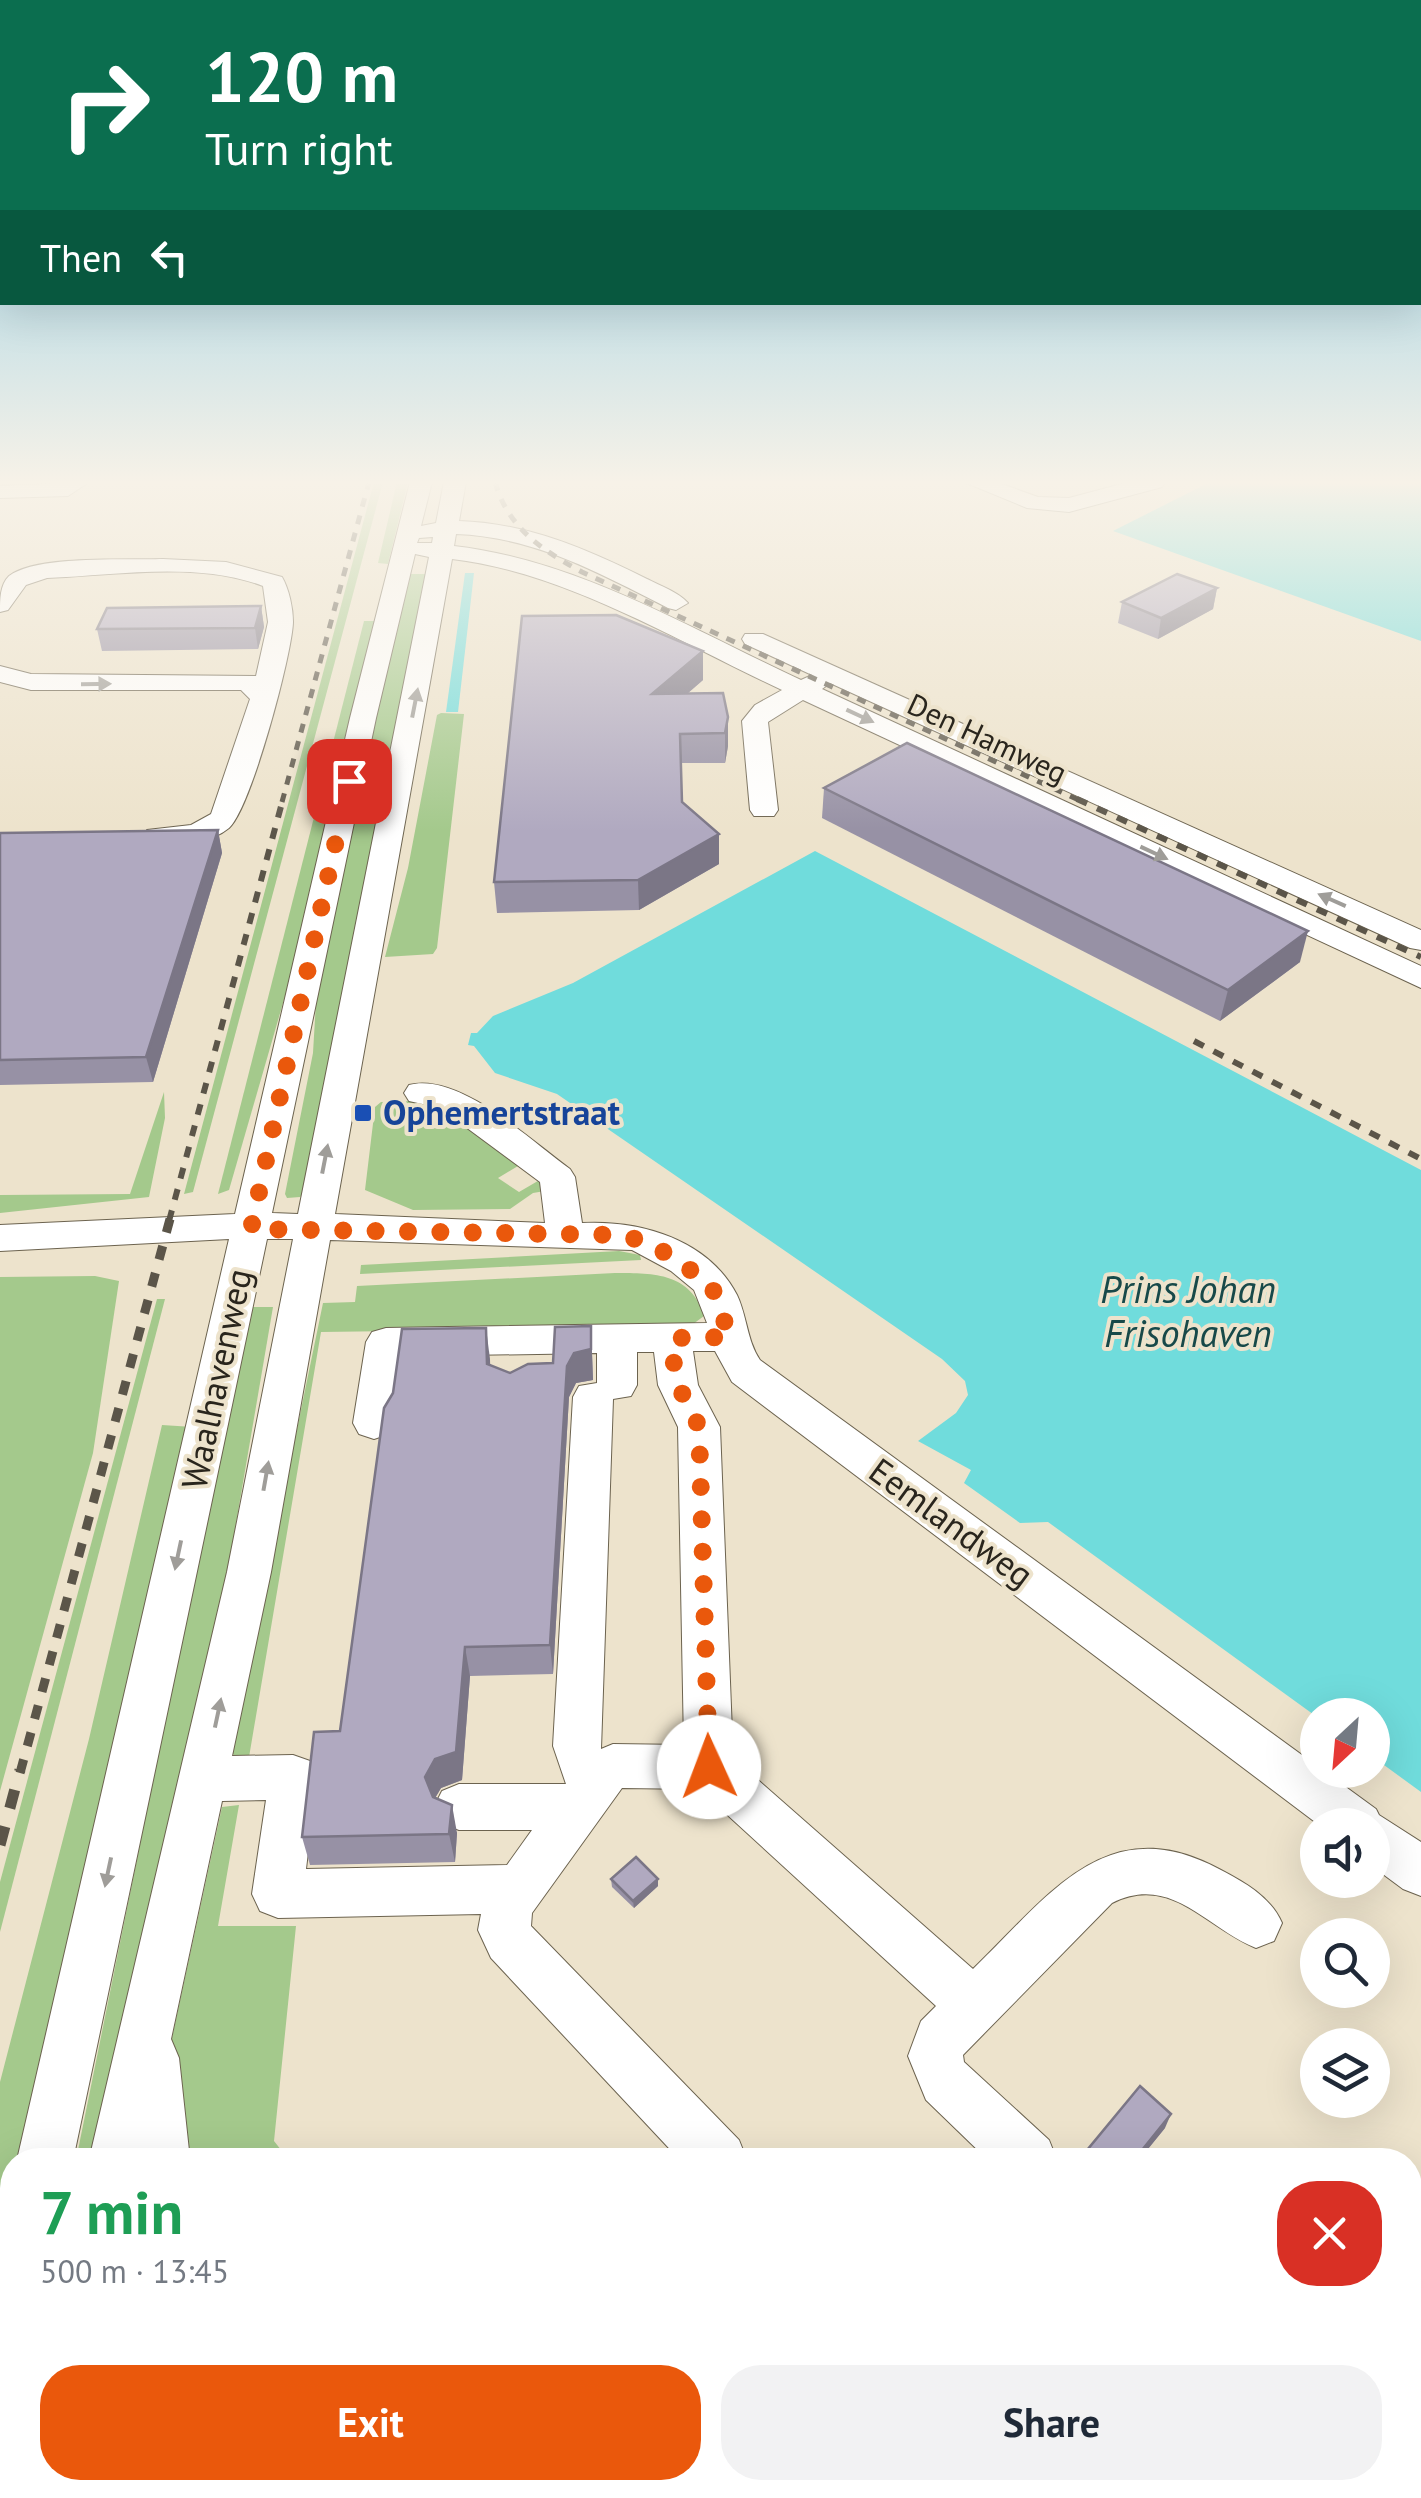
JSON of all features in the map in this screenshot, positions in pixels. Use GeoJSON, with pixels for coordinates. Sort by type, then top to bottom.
{"type":"FeatureCollection","features":[{"type":"Feature","properties":{"kind":"street"},"geometry":{"type":"LineString","coordinates":[[132,837],[188,836],[210,829],[226,816],[264,697],[281,624],[277,599]]}},
{"type":"Feature","properties":{"kind":"street","name":"Waalhavenweg"},"geometry":{"type":"LineString","coordinates":[[48,2148],[392,599]]}},
{"type":"Feature","properties":{"kind":"street","name":"Waalhavenweg"},"geometry":{"type":"LineString","coordinates":[[120,2148],[249,1572],[434,599]]}},
{"type":"Feature","properties":{"kind":"street","name":"Den Hamweg"},"geometry":{"type":"LineString","coordinates":[[602,599],[1421,978]]}},
{"type":"Feature","properties":{"kind":"street","name":"Den Hamweg"},"geometry":{"type":"LineString","coordinates":[[666,599],[1421,941]]}},
{"type":"Feature","properties":{"kind":"street"},"geometry":{"type":"LineString","coordinates":[[0,674],[31,682],[76,684],[248,682],[264,697]]}},
{"type":"Feature","properties":{"kind":"street"},"geometry":{"type":"LineString","coordinates":[[764,810],[755,720],[834,674]]}},
{"type":"Feature","properties":{"kind":"street"},"geometry":{"type":"LineString","coordinates":[[421,1093],[451,1100],[558,1176],[566,1237]]}},
{"type":"Feature","properties":{"kind":"street"},"geometry":{"type":"LineString","coordinates":[[0,1238],[148,1229],[248,1242]]}},
{"type":"Feature","properties":{"kind":"street","name":"Eemlandweg"},"geometry":{"type":"LineString","coordinates":[[248,1242],[511,1248],[566,1237],[622,1235],[652,1244],[711,1284],[746,1370],[1335,1808]]}},
{"type":"Feature","properties":{"kind":"street"},"geometry":{"type":"LineString","coordinates":[[0,1254],[248,1242]]}},
{"type":"Feature","properties":{"kind":"street"},"geometry":{"type":"LineString","coordinates":[[374,1423],[386,1342],[514,1355],[617,1338],[730,1337]]}},
{"type":"Feature","properties":{"kind":"street"},"geometry":{"type":"LineString","coordinates":[[585,1798],[577,1746],[605,1391],[617,1338]]}},
{"type":"Feature","properties":{"kind":"street"},"geometry":{"type":"LineString","coordinates":[[674,1338],[676,1388],[699,1427],[709,1767]]}},
{"type":"Feature","properties":{"kind":"street"},"geometry":{"type":"LineString","coordinates":[[708,2148],[509,1940],[504,1916],[520,1889],[585,1798],[613,1766],[709,1767],[975,2006]]}},
{"type":"Feature","properties":{"kind":"street"},"geometry":{"type":"LineString","coordinates":[[203,1779],[294,1777],[278,1894],[520,1889]]}},
{"type":"Feature","properties":{"kind":"street"},"geometry":{"type":"LineString","coordinates":[[460,1806],[585,1798]]}},
{"type":"Feature","properties":{"kind":"street"},"geometry":{"type":"LineString","coordinates":[[1390,1849],[1421,1872]]}},
{"type":"Feature","properties":{"kind":"street"},"geometry":{"type":"LineString","coordinates":[[1018,2148],[936,2069],[934,2053],[940,2040],[1094,1886],[1109,1876],[1157,1870],[1191,1877],[1256,1924]]}},
{"type":"Feature","properties":{"kind":"street"},"geometry":{"type":"LineString","coordinates":[[148,2012],[161,2148]]}},
{"type":"Feature","properties":{"kind":"green space"},"geometry":{"type":"Polygon","coordinates":[[[343,599],[352,599],[193,1192],[184,1194],[343,599]]]}},
{"type":"Feature","properties":{"kind":"green space"},"geometry":{"type":"Polygon","coordinates":[[[400,599],[425,599],[306,1191],[300,1197],[287,1198],[313,1053],[317,985],[400,599]]]}},
{"type":"Feature","properties":{"kind":"green space"},"geometry":{"type":"Polygon","coordinates":[[[364,621],[377,621],[298,951],[229,1190],[218,1194],[364,621]]]}},
{"type":"Feature","properties":{"kind":"green space"},"geometry":{"type":"Polygon","coordinates":[[[464,714],[437,948],[433,954],[385,957],[408,868],[437,715],[464,714]]]}},
{"type":"Feature","properties":{"kind":"green space"},"geometry":{"type":"Polygon","coordinates":[[[164,1092],[165,1118],[149,1197],[0,1213],[0,1195],[130,1194],[164,1092]]]}},
{"type":"Feature","properties":{"kind":"green space"},"geometry":{"type":"Polygon","coordinates":[[[413,1101],[442,1108],[523,1163],[498,1178],[519,1192],[543,1178],[545,1191],[533,1193],[510,1209],[413,1210],[365,1190],[375,1107],[381,1102],[413,1101]]]}},
{"type":"Feature","properties":{"kind":"green space"},"geometry":{"type":"Polygon","coordinates":[[[619,1251],[640,1255],[641,1260],[360,1274],[361,1265],[619,1251]]]}},
{"type":"Feature","properties":{"kind":"green space"},"geometry":{"type":"Polygon","coordinates":[[[615,1273],[657,1275],[681,1283],[698,1302],[704,1316],[689,1327],[321,1332],[247,1769],[233,1754],[232,1744],[323,1303],[355,1302],[357,1286],[615,1273]]]}},
{"type":"Feature","properties":{"kind":"green space"},"geometry":{"type":"Polygon","coordinates":[[[95,1276],[119,1281],[93,1453],[0,1791],[0,1277],[95,1276]]]}},
{"type":"Feature","properties":{"kind":"green space"},"geometry":{"type":"Polygon","coordinates":[[[157,1299],[165,1299],[0,1932],[0,1882],[157,1299]]]}},
{"type":"Feature","properties":{"kind":"green space"},"geometry":{"type":"Polygon","coordinates":[[[249,1307],[273,1307],[219,1623],[101,2148],[78,2148],[249,1307]]]}},
{"type":"Feature","properties":{"kind":"green space"},"geometry":{"type":"Polygon","coordinates":[[[162,1425],[193,1427],[30,2148],[0,2148],[0,2082],[89,1739],[162,1425]]]}},
{"type":"Feature","properties":{"kind":"green space"},"geometry":{"type":"Polygon","coordinates":[[[239,1805],[218,1926],[296,1926],[274,2141],[280,2148],[177,2148],[165,2070],[222,1807],[239,1805]]]}},
{"type":"Feature","properties":{"kind":"water"},"geometry":{"type":"Polygon","coordinates":[[[462,599],[471,599],[458,712],[446,712],[462,599]]]}},
{"type":"Feature","properties":{"kind":"water"},"geometry":{"type":"Polygon","coordinates":[[[1302,599],[1421,599],[1421,641],[1302,599]]]}},
{"type":"Feature","properties":{"kind":"water","name":"Prins Johan Frisohaven"},"geometry":{"type":"Polygon","coordinates":[[[815,851],[1421,1170],[1421,1792],[1390,1769],[1390,1698],[1300,1698],[1300,1705],[1048,1522],[1020,1523],[964,1483],[971,1470],[918,1441],[956,1413],[968,1395],[965,1381],[942,1359],[557,1094],[495,1073],[474,1046],[468,1045],[471,1033],[477,1033],[493,1016],[573,983],[815,851]]]}},
{"type":"Feature","properties":{"kind":"building"},"geometry":{"type":"Polygon","coordinates":[[[1129,599],[1197,599],[1161,618],[1122,602],[1129,599]]]}},
{"type":"Feature","properties":{"kind":"building"},"geometry":{"type":"Polygon","coordinates":[[[261,606],[255,628],[97,629],[107,608],[261,606]]]}},
{"type":"Feature","properties":{"kind":"building"},"geometry":{"type":"Polygon","coordinates":[[[616,615],[703,651],[652,694],[723,693],[728,717],[725,733],[680,734],[682,802],[719,834],[638,880],[494,882],[522,616],[616,615]]]}},
{"type":"Feature","properties":{"kind":"building"},"geometry":{"type":"Polygon","coordinates":[[[907,743],[1308,931],[1228,990],[824,788],[907,743]]]}},
{"type":"Feature","properties":{"kind":"building"},"geometry":{"type":"Polygon","coordinates":[[[218,830],[146,1057],[0,1060],[0,833],[218,830]]]}},
{"type":"Feature","properties":{"kind":"building"},"geometry":{"type":"Polygon","coordinates":[[[591,1326],[591,1349],[574,1353],[567,1366],[550,1645],[465,1647],[456,1752],[435,1759],[425,1777],[433,1797],[452,1805],[449,1834],[302,1837],[314,1732],[340,1731],[384,1408],[393,1393],[402,1329],[486,1328],[487,1364],[510,1373],[528,1364],[553,1363],[555,1327],[591,1326]]]}},
{"type":"Feature","properties":{"kind":"building"},"geometry":{"type":"Polygon","coordinates":[[[636,1857],[658,1879],[633,1901],[611,1879],[636,1857]]]}},
{"type":"Feature","properties":{"kind":"building"},"geometry":{"type":"Polygon","coordinates":[[[1140,2086],[1171,2114],[1144,2148],[1089,2148],[1140,2086]]]}},
{"type":"Feature","properties":{"kind":"railway"},"geometry":{"type":"LineString","coordinates":[[282,802],[337,599]]}},
{"type":"Feature","properties":{"kind":"railway"},"geometry":{"type":"LineString","coordinates":[[640,599],[1083,802]]}},
{"type":"Feature","properties":{"kind":"railway"},"geometry":{"type":"LineString","coordinates":[[169,1221],[283,799]]}},
{"type":"Feature","properties":{"kind":"railway"},"geometry":{"type":"LineString","coordinates":[[1077,799],[1421,957]]}},
{"type":"Feature","properties":{"kind":"railway"},"geometry":{"type":"LineString","coordinates":[[1194,1041],[1421,1159]]}},
{"type":"Feature","properties":{"kind":"railway"},"geometry":{"type":"LineString","coordinates":[[20,1773],[170,1219]]}},
{"type":"Feature","properties":{"kind":"railway"},"geometry":{"type":"LineString","coordinates":[[0,1845],[20,1770]]}},
{"type":"Feature","properties":{"kind":"place","name":"Ophemertstraat"},"geometry":{"type":"Point","coordinates":[363,1113]}},
{"type":"Feature","properties":{"kind":"route"},"geometry":{"type":"LineString","coordinates":[[349,781],[251,1229],[631,1236],[652,1244],[711,1284],[730,1337],[674,1338],[672,1361],[676,1388],[699,1427],[709,1767]]}}]}
